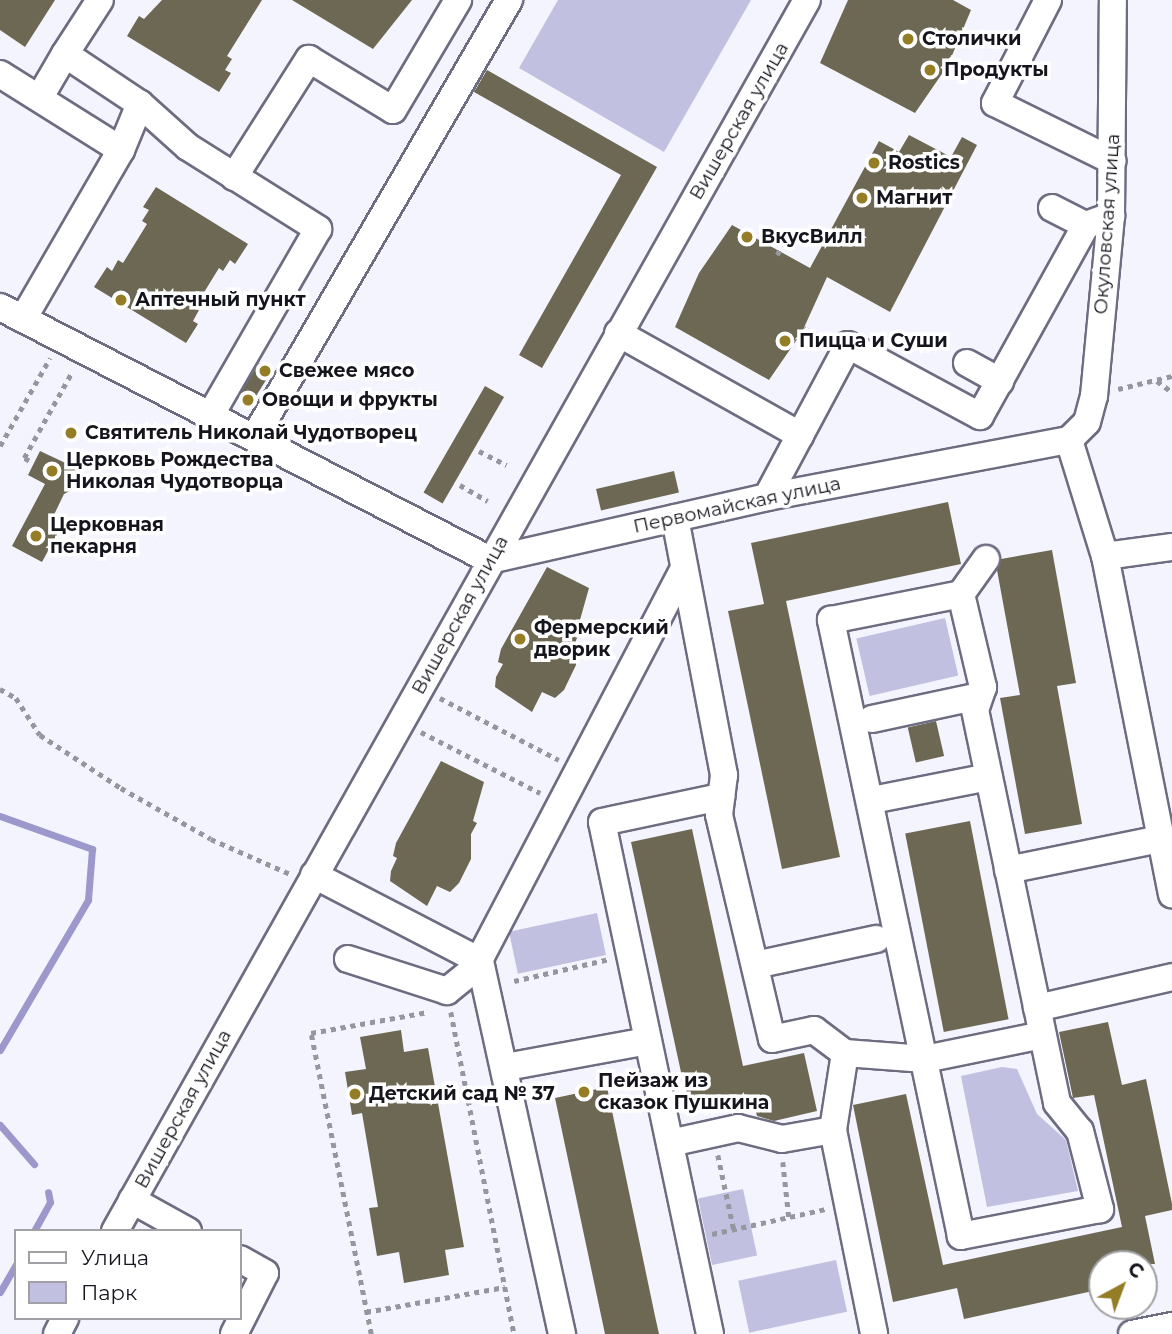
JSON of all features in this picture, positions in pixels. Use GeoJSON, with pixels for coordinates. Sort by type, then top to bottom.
{"type":"FeatureCollection","features":[{"type":"Feature","properties":{"kind":"street"},"geometry":{"type":"LineString","coordinates":[[40,97],[100,0]]}},
{"type":"Feature","properties":{"kind":"street"},"geometry":{"type":"LineString","coordinates":[[393,110],[458,0]]}},
{"type":"Feature","properties":{"kind":"street"},"geometry":{"type":"LineString","coordinates":[[254,438],[509,0]]}},
{"type":"Feature","properties":{"kind":"street","name":"Вишерская улица"},"geometry":{"type":"LineString","coordinates":[[116,1229],[807,0]]}},
{"type":"Feature","properties":{"kind":"street","name":"Окуловская улица"},"geometry":{"type":"LineString","coordinates":[[1069,440],[1087,422],[1094,396],[1098,221],[1113,161],[1113,0]]}},
{"type":"Feature","properties":{"kind":"street"},"geometry":{"type":"LineString","coordinates":[[1039,3],[995,103],[1113,161]]}},
{"type":"Feature","properties":{"kind":"street"},"geometry":{"type":"LineString","coordinates":[[65,54],[141,104],[188,147],[318,229],[210,416]]}},
{"type":"Feature","properties":{"kind":"street"},"geometry":{"type":"LineString","coordinates":[[234,177],[309,59],[431,132]]}},
{"type":"Feature","properties":{"kind":"street"},"geometry":{"type":"LineString","coordinates":[[0,74],[121,150]]}},
{"type":"Feature","properties":{"kind":"street"},"geometry":{"type":"LineString","coordinates":[[141,104],[121,150],[12,313],[490,560]]}},
{"type":"Feature","properties":{"kind":"street"},"geometry":{"type":"LineString","coordinates":[[986,453],[980,416],[1098,221],[1052,208]]}},
{"type":"Feature","properties":{"kind":"street"},"geometry":{"type":"LineString","coordinates":[[618,333],[800,435]]}},
{"type":"Feature","properties":{"kind":"street"},"geometry":{"type":"LineString","coordinates":[[766,497],[848,345],[980,416]]}},
{"type":"Feature","properties":{"kind":"street"},"geometry":{"type":"LineString","coordinates":[[967,363],[1000,381]]}},
{"type":"Feature","properties":{"kind":"street"},"geometry":{"type":"LineString","coordinates":[[1069,440],[1105,556],[1172,894]]}},
{"type":"Feature","properties":{"kind":"street","name":"Первомайская улица"},"geometry":{"type":"LineString","coordinates":[[490,560],[766,497],[986,453],[1069,440]]}},
{"type":"Feature","properties":{"kind":"street"},"geometry":{"type":"LineString","coordinates":[[676,518],[724,775],[719,815],[772,1040],[814,1030],[845,1053],[925,1059],[1043,1035]]}},
{"type":"Feature","properties":{"kind":"street"},"geometry":{"type":"LineString","coordinates":[[1105,556],[1172,547]]}},
{"type":"Feature","properties":{"kind":"street"},"geometry":{"type":"LineString","coordinates":[[961,594],[983,687],[975,710],[1057,1103],[1080,1131],[1100,1209],[961,1236],[872,800],[831,620],[961,594],[986,559]]}},
{"type":"Feature","properties":{"kind":"street"},"geometry":{"type":"LineString","coordinates":[[348,959],[447,991],[480,961],[684,569]]}},
{"type":"Feature","properties":{"kind":"street"},"geometry":{"type":"LineString","coordinates":[[872,719],[979,696]]}},
{"type":"Feature","properties":{"kind":"street"},"geometry":{"type":"LineString","coordinates":[[872,800],[989,777]]}},
{"type":"Feature","properties":{"kind":"street"},"geometry":{"type":"LineString","coordinates":[[710,1334],[602,822],[721,797]]}},
{"type":"Feature","properties":{"kind":"street"},"geometry":{"type":"LineString","coordinates":[[1008,870],[1161,839]]}},
{"type":"Feature","properties":{"kind":"street"},"geometry":{"type":"LineString","coordinates":[[312,879],[480,961]]}},
{"type":"Feature","properties":{"kind":"street"},"geometry":{"type":"LineString","coordinates":[[755,965],[876,939]]}},
{"type":"Feature","properties":{"kind":"street"},"geometry":{"type":"LineString","coordinates":[[480,961],[506,1067],[562,1334]]}},
{"type":"Feature","properties":{"kind":"street"},"geometry":{"type":"LineString","coordinates":[[1037,1008],[1172,977]]}},
{"type":"Feature","properties":{"kind":"street"},"geometry":{"type":"LineString","coordinates":[[506,1067],[649,1041]]}},
{"type":"Feature","properties":{"kind":"street"},"geometry":{"type":"LineString","coordinates":[[845,1053],[833,1130],[874,1334]]}},
{"type":"Feature","properties":{"kind":"street"},"geometry":{"type":"LineString","coordinates":[[670,1143],[738,1128],[782,1139],[833,1130]]}},
{"type":"Feature","properties":{"kind":"street"},"geometry":{"type":"LineString","coordinates":[[132,1200],[184,1229]]}},
{"type":"Feature","properties":{"kind":"street"},"geometry":{"type":"LineString","coordinates":[[242,1260],[265,1273],[242,1318]]}},
{"type":"Feature","properties":{"kind":"street"},"geometry":{"type":"LineString","coordinates":[[1132,1334],[1172,1326]]}},
{"type":"Feature","properties":{"kind":"path"},"geometry":{"type":"LineString","coordinates":[[819,231],[827,236]]}},
{"type":"Feature","properties":{"kind":"path"},"geometry":{"type":"LineString","coordinates":[[777,255],[784,242]]}},
{"type":"Feature","properties":{"kind":"path"},"geometry":{"type":"LineString","coordinates":[[804,328],[824,338]]}},
{"type":"Feature","properties":{"kind":"path"},"geometry":{"type":"LineString","coordinates":[[0,446],[60,338]]}},
{"type":"Feature","properties":{"kind":"path"},"geometry":{"type":"LineString","coordinates":[[29,461],[24,458],[84,351]]}},
{"type":"Feature","properties":{"kind":"path"},"geometry":{"type":"LineString","coordinates":[[1094,396],[1172,376]]}},
{"type":"Feature","properties":{"kind":"path"},"geometry":{"type":"LineString","coordinates":[[1156,380],[1172,392]]}},
{"type":"Feature","properties":{"kind":"path"},"geometry":{"type":"LineString","coordinates":[[479,451],[507,466]]}},
{"type":"Feature","properties":{"kind":"path"},"geometry":{"type":"LineString","coordinates":[[460,485],[488,500]]}},
{"type":"Feature","properties":{"kind":"path"},"geometry":{"type":"LineString","coordinates":[[0,689],[16,698],[40,735],[121,788],[211,839],[312,879]]}},
{"type":"Feature","properties":{"kind":"path"},"geometry":{"type":"LineString","coordinates":[[439,698],[562,762]]}},
{"type":"Feature","properties":{"kind":"path"},"geometry":{"type":"LineString","coordinates":[[420,731],[545,796]]}},
{"type":"Feature","properties":{"kind":"path"},"geometry":{"type":"LineString","coordinates":[[514,981],[613,958]]}},
{"type":"Feature","properties":{"kind":"path"},"geometry":{"type":"LineString","coordinates":[[455,1000],[450,1008],[514,1334]]}},
{"type":"Feature","properties":{"kind":"path"},"geometry":{"type":"LineString","coordinates":[[371,1334],[311,1033],[450,1008]]}},
{"type":"Feature","properties":{"kind":"path"},"geometry":{"type":"LineString","coordinates":[[718,1151],[734,1230]]}},
{"type":"Feature","properties":{"kind":"path"},"geometry":{"type":"LineString","coordinates":[[783,1155],[789,1217]]}},
{"type":"Feature","properties":{"kind":"path"},"geometry":{"type":"LineString","coordinates":[[707,1236],[816,1211]]}},
{"type":"Feature","properties":{"kind":"path"},"geometry":{"type":"LineString","coordinates":[[366,1312],[505,1287]]}},
{"type":"Feature","properties":{"kind":"green space"},"geometry":{"type":"Polygon","coordinates":[[[558,0],[751,0],[664,152],[519,68],[558,0]]]}},
{"type":"Feature","properties":{"kind":"green space"},"geometry":{"type":"Polygon","coordinates":[[[945,618],[958,675],[870,696],[856,638],[945,618]]]}},
{"type":"Feature","properties":{"kind":"green space"},"geometry":{"type":"Polygon","coordinates":[[[597,913],[606,955],[518,974],[509,932],[597,913]]]}},
{"type":"Feature","properties":{"kind":"green space"},"geometry":{"type":"Polygon","coordinates":[[[1002,1067],[1017,1069],[1037,1114],[1066,1140],[1078,1191],[987,1207],[961,1076],[1002,1067]]]}},
{"type":"Feature","properties":{"kind":"green space"},"geometry":{"type":"Polygon","coordinates":[[[743,1189],[757,1256],[712,1265],[698,1199],[743,1189]]]}},
{"type":"Feature","properties":{"kind":"green space"},"geometry":{"type":"Polygon","coordinates":[[[836,1260],[847,1312],[749,1333],[738,1281],[836,1260]]]}},
{"type":"Feature","properties":{"kind":"building"},"geometry":{"type":"Polygon","coordinates":[[[0,0],[55,0],[25,47],[0,30],[0,0]]]}},
{"type":"Feature","properties":{"kind":"building"},"geometry":{"type":"Polygon","coordinates":[[[162,0],[262,0],[227,56],[232,59],[225,70],[231,73],[219,92],[127,36],[139,16],[144,19],[162,0]]]}},
{"type":"Feature","properties":{"kind":"building"},"geometry":{"type":"Polygon","coordinates":[[[292,0],[412,0],[373,49],[292,0]]]}},
{"type":"Feature","properties":{"kind":"building"},"geometry":{"type":"Polygon","coordinates":[[[848,0],[953,0],[971,10],[948,65],[915,113],[820,63],[848,0]]]}},
{"type":"Feature","properties":{"kind":"building"},"geometry":{"type":"Polygon","coordinates":[[[487,70],[657,167],[542,368],[519,355],[621,175],[474,92],[487,70]]]}},
{"type":"Feature","properties":{"kind":"building"},"geometry":{"type":"Polygon","coordinates":[[[909,135],[951,157],[962,137],[977,145],[890,312],[827,277],[802,332],[769,380],[675,327],[699,273],[732,225],[810,268],[879,141],[899,152],[909,135]]]}},
{"type":"Feature","properties":{"kind":"building"},"geometry":{"type":"Polygon","coordinates":[[[156,187],[248,244],[235,264],[230,260],[223,271],[219,268],[195,307],[199,310],[193,321],[198,324],[186,343],[94,287],[107,267],[112,271],[118,260],[123,263],[147,224],[142,221],[149,210],[143,207],[156,187]]]}},
{"type":"Feature","properties":{"kind":"building"},"geometry":{"type":"Polygon","coordinates":[[[259,363],[272,371],[251,405],[238,397],[259,363]]]}},
{"type":"Feature","properties":{"kind":"building"},"geometry":{"type":"Polygon","coordinates":[[[485,386],[504,397],[443,504],[424,493],[485,386]]]}},
{"type":"Feature","properties":{"kind":"building"},"geometry":{"type":"Polygon","coordinates":[[[40,451],[76,468],[85,483],[64,494],[51,521],[61,527],[42,562],[12,546],[45,484],[28,475],[40,451]]]}},
{"type":"Feature","properties":{"kind":"building"},"geometry":{"type":"Polygon","coordinates":[[[674,471],[679,492],[601,510],[596,489],[674,471]]]}},
{"type":"Feature","properties":{"kind":"building"},"geometry":{"type":"Polygon","coordinates":[[[948,502],[961,564],[786,601],[840,857],[782,869],[728,611],[764,604],[751,543],[948,502]]]}},
{"type":"Feature","properties":{"kind":"building"},"geometry":{"type":"Polygon","coordinates":[[[1052,550],[1076,683],[1057,686],[1082,824],[1025,834],[1000,698],[1020,695],[997,570],[1001,559],[1052,550]]]}},
{"type":"Feature","properties":{"kind":"building"},"geometry":{"type":"Polygon","coordinates":[[[547,567],[589,588],[578,627],[582,629],[576,640],[576,665],[564,690],[555,698],[542,692],[532,712],[495,687],[496,677],[503,664],[498,662],[501,649],[547,567]]]}},
{"type":"Feature","properties":{"kind":"building"},"geometry":{"type":"Polygon","coordinates":[[[936,721],[944,756],[916,763],[908,728],[936,721]]]}},
{"type":"Feature","properties":{"kind":"building"},"geometry":{"type":"Polygon","coordinates":[[[441,761],[484,782],[473,821],[477,823],[471,834],[471,859],[459,883],[450,892],[437,886],[427,906],[390,881],[397,858],[393,856],[396,843],[441,761]]]}},
{"type":"Feature","properties":{"kind":"building"},"geometry":{"type":"Polygon","coordinates":[[[970,821],[1009,1019],[944,1032],[905,834],[970,821]]]}},
{"type":"Feature","properties":{"kind":"building"},"geometry":{"type":"Polygon","coordinates":[[[692,829],[743,1066],[804,1053],[817,1111],[774,1121],[757,1116],[752,1096],[689,1109],[631,842],[692,829]]]}},
{"type":"Feature","properties":{"kind":"building"},"geometry":{"type":"Polygon","coordinates":[[[1108,1022],[1122,1085],[1146,1079],[1172,1204],[1172,1210],[1145,1216],[1152,1250],[1088,1250],[1088,1292],[964,1319],[957,1288],[893,1302],[853,1105],[906,1094],[943,1265],[1122,1227],[1094,1095],[1073,1098],[1059,1032],[1108,1022]]]}},
{"type":"Feature","properties":{"kind":"building"},"geometry":{"type":"Polygon","coordinates":[[[401,1030],[404,1052],[428,1048],[464,1247],[445,1250],[449,1275],[404,1283],[399,1252],[377,1256],[369,1208],[378,1207],[362,1113],[352,1115],[345,1072],[366,1069],[360,1037],[401,1030]]]}},
{"type":"Feature","properties":{"kind":"building"},"geometry":{"type":"Polygon","coordinates":[[[607,1087],[659,1334],[605,1334],[555,1098],[607,1087]]]}},
{"type":"Feature","properties":{"kind":"waterway"},"geometry":{"type":"LineString","coordinates":[[0,816],[92,849],[88,900],[0,1050]]}},
{"type":"Feature","properties":{"kind":"waterway"},"geometry":{"type":"LineString","coordinates":[[0,1125],[34,1164]]}},
{"type":"Feature","properties":{"kind":"waterway"},"geometry":{"type":"LineString","coordinates":[[35,1229],[50,1202],[48,1192]]}},
{"type":"Feature","properties":{"kind":"waterway"},"geometry":{"type":"LineString","coordinates":[[0,1292],[14,1268]]}},
{"type":"Feature","properties":{"kind":"place","name":"Столички"},"geometry":{"type":"Point","coordinates":[908,39]}},
{"type":"Feature","properties":{"kind":"place","name":"Продукты"},"geometry":{"type":"Point","coordinates":[930,70]}},
{"type":"Feature","properties":{"kind":"place","name":"Rostics"},"geometry":{"type":"Point","coordinates":[874,163]}},
{"type":"Feature","properties":{"kind":"place","name":"Магнит"},"geometry":{"type":"Point","coordinates":[862,198]}},
{"type":"Feature","properties":{"kind":"place","name":"ВкусВилл"},"geometry":{"type":"Point","coordinates":[747,237]}},
{"type":"Feature","properties":{"kind":"place","name":"Аптечный пункт"},"geometry":{"type":"Point","coordinates":[121,300]}},
{"type":"Feature","properties":{"kind":"place","name":"Пицца и Суши"},"geometry":{"type":"Point","coordinates":[785,341]}},
{"type":"Feature","properties":{"kind":"place","name":"Свежее мясо"},"geometry":{"type":"Point","coordinates":[265,371]}},
{"type":"Feature","properties":{"kind":"place","name":"Овощи и фрукты"},"geometry":{"type":"Point","coordinates":[248,400]}},
{"type":"Feature","properties":{"kind":"place","name":"Святитель Николай Чудотворец"},"geometry":{"type":"Point","coordinates":[71,433]}},
{"type":"Feature","properties":{"kind":"place","name":"Церковь Рождества Николая Чудотворца"},"geometry":{"type":"Point","coordinates":[52,471]}},
{"type":"Feature","properties":{"kind":"place","name":"Церковная пекарня"},"geometry":{"type":"Point","coordinates":[36,536]}},
{"type":"Feature","properties":{"kind":"place","name":"Фермерский дворик"},"geometry":{"type":"Point","coordinates":[520,639]}},
{"type":"Feature","properties":{"kind":"place","name":"Пейзаж из сказок Пушкина"},"geometry":{"type":"Point","coordinates":[584,1092]}},
{"type":"Feature","properties":{"kind":"place","name":"Детский сад № 37"},"geometry":{"type":"Point","coordinates":[355,1094]}}]}
